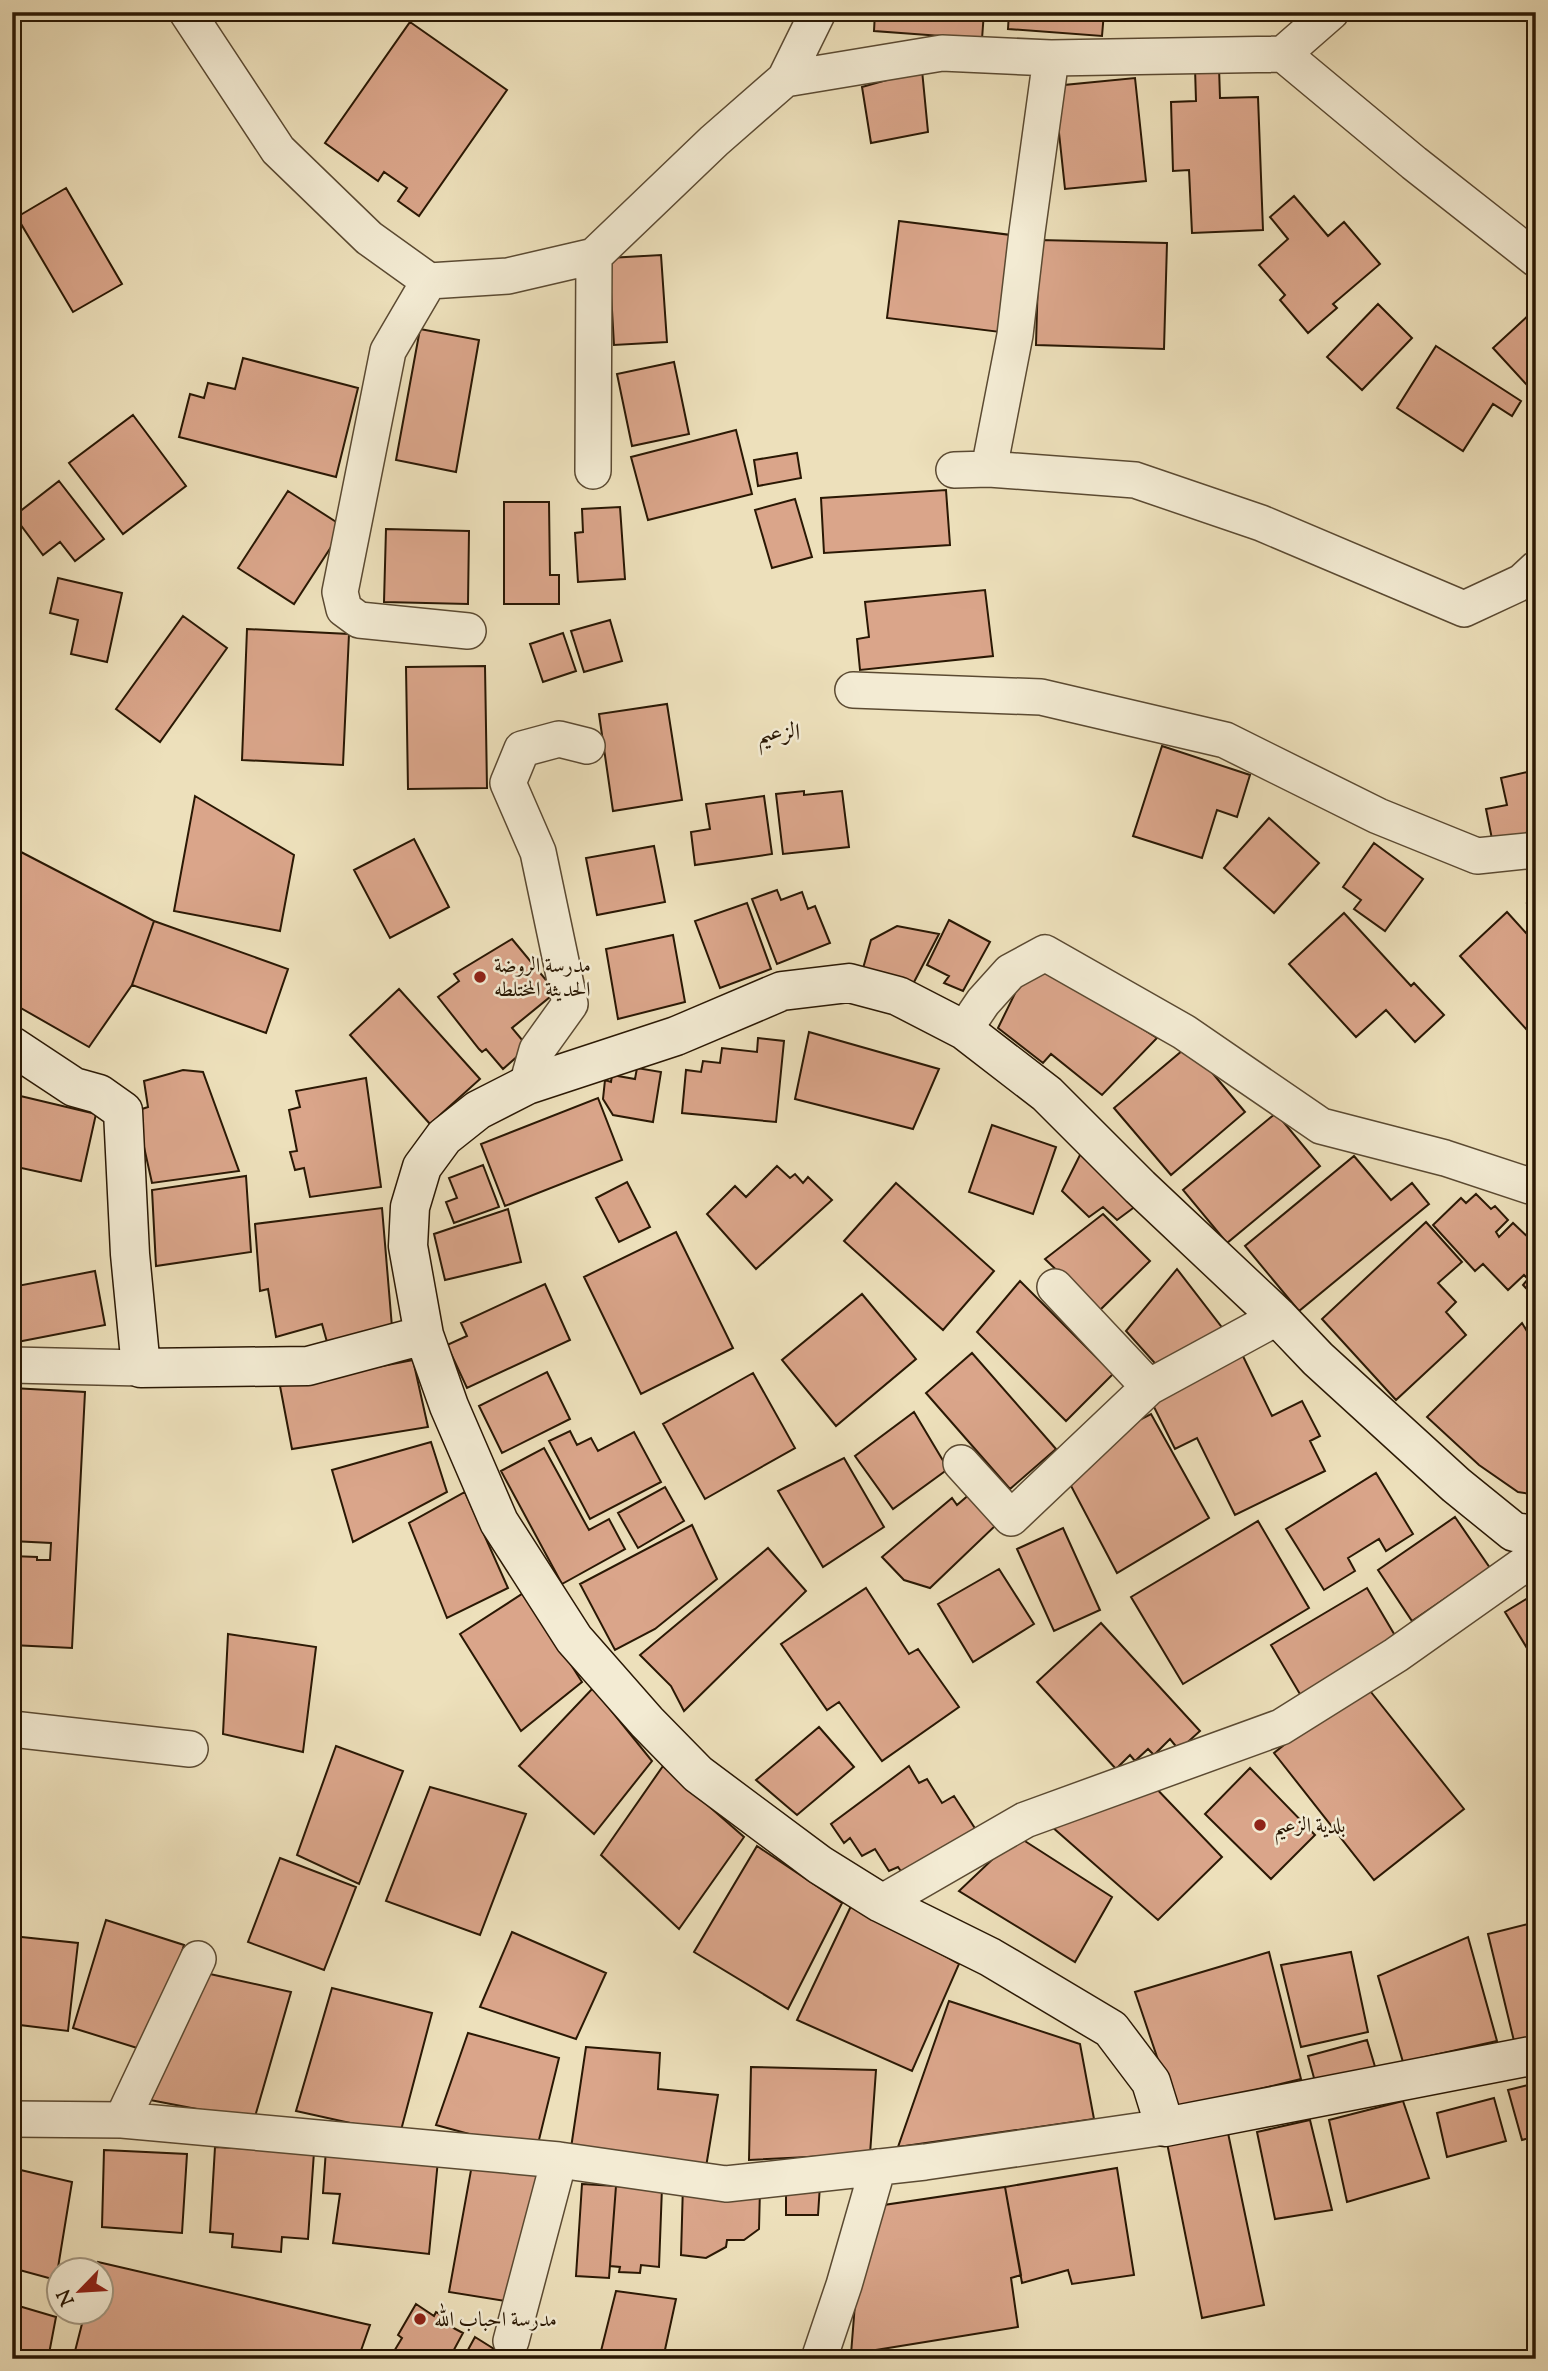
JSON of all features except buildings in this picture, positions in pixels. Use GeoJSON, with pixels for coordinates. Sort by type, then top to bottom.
{"type":"FeatureCollection","features":[{"type":"Feature","properties":{"kind":"street"},"geometry":{"type":"LineString","coordinates":[[187,12],[278,150],[369,238],[429,281],[508,276],[594,256],[714,141],[785,79],[818,12]]}},
{"type":"Feature","properties":{"kind":"street"},"geometry":{"type":"LineString","coordinates":[[785,79],[942,53],[1051,58],[1283,54],[1331,12]]}},
{"type":"Feature","properties":{"kind":"street"},"geometry":{"type":"LineString","coordinates":[[1283,54],[1414,163],[1536,259]]}},
{"type":"Feature","properties":{"kind":"street"},"geometry":{"type":"LineString","coordinates":[[989,469],[1015,335],[1051,58]]}},
{"type":"Feature","properties":{"kind":"street"},"geometry":{"type":"LineString","coordinates":[[593,471],[594,256]]}},
{"type":"Feature","properties":{"kind":"street"},"geometry":{"type":"LineString","coordinates":[[429,281],[388,351],[340,592],[344,609],[359,620],[468,631]]}},
{"type":"Feature","properties":{"kind":"street"},"geometry":{"type":"LineString","coordinates":[[954,470],[989,469],[1135,480],[1261,523],[1464,609],[1522,582],[1536,569]]}},
{"type":"Feature","properties":{"kind":"street"},"geometry":{"type":"LineString","coordinates":[[853,690],[1041,697],[1225,740],[1378,816],[1477,856],[1536,850]]}},
{"type":"Feature","properties":{"kind":"street"},"geometry":{"type":"LineString","coordinates":[[527,1085],[537,1050],[570,1004],[538,852],[508,783],[522,749],[559,739],[587,746]]}},
{"type":"Feature","properties":{"kind":"street"},"geometry":{"type":"LineString","coordinates":[[964,1030],[983,1002],[1010,972],[1045,953],[1184,1032],[1321,1126],[1445,1158],[1536,1188]]}},
{"type":"Feature","properties":{"kind":"street"},"geometry":{"type":"LineString","coordinates":[[1165,2127],[1151,2082],[1111,2029],[990,1957],[881,1903],[820,1865],[698,1774],[590,1659],[540,1589],[499,1522],[449,1406],[424,1335],[408,1246],[410,1207],[422,1167],[444,1137],[478,1110],[527,1085],[676,1036],[782,991],[849,983],[898,996],[964,1030],[1046,1094],[1278,1317],[1318,1359],[1456,1485],[1514,1532],[1536,1535]]}},
{"type":"Feature","properties":{"kind":"street"},"geometry":{"type":"LineString","coordinates":[[12,1046],[74,1087],[99,1094],[123,1111],[130,1254],[141,1368]]}},
{"type":"Feature","properties":{"kind":"street"},"geometry":{"type":"LineString","coordinates":[[1055,1287],[1149,1387]]}},
{"type":"Feature","properties":{"kind":"street"},"geometry":{"type":"LineString","coordinates":[[961,1463],[1011,1518],[1149,1387],[1278,1317]]}},
{"type":"Feature","properties":{"kind":"street"},"geometry":{"type":"LineString","coordinates":[[12,1365],[141,1368],[308,1366],[424,1335]]}},
{"type":"Feature","properties":{"kind":"street"},"geometry":{"type":"LineString","coordinates":[[881,1903],[1025,1820],[1281,1727],[1396,1656],[1536,1556]]}},
{"type":"Feature","properties":{"kind":"street"},"geometry":{"type":"LineString","coordinates":[[12,1729],[190,1749]]}},
{"type":"Feature","properties":{"kind":"street"},"geometry":{"type":"LineString","coordinates":[[122,2120],[198,1959]]}},
{"type":"Feature","properties":{"kind":"street"},"geometry":{"type":"LineString","coordinates":[[12,2119],[122,2120],[559,2160],[726,2184],[878,2167],[1165,2127],[1536,2055]]}},
{"type":"Feature","properties":{"kind":"street"},"geometry":{"type":"LineString","coordinates":[[511,2341],[559,2160]]}},
{"type":"Feature","properties":{"kind":"street"},"geometry":{"type":"LineString","coordinates":[[819,2359],[844,2285],[878,2167]]}},
{"type":"Feature","properties":{"kind":"place","name":"مدرسة الروضة الحديثة المختلطه"},"geometry":{"type":"Point","coordinates":[480,977]}},
{"type":"Feature","properties":{"kind":"place","name":"بلدية الزعيم"},"geometry":{"type":"Point","coordinates":[1260,1825]}},
{"type":"Feature","properties":{"kind":"place","name":"مدرسة احباب الله"},"geometry":{"type":"Point","coordinates":[420,2319]}},
{"type":"Feature","properties":{"kind":"district","name":"الزعيم"},"geometry":{"type":"Point","coordinates":[779,732]}}]}
